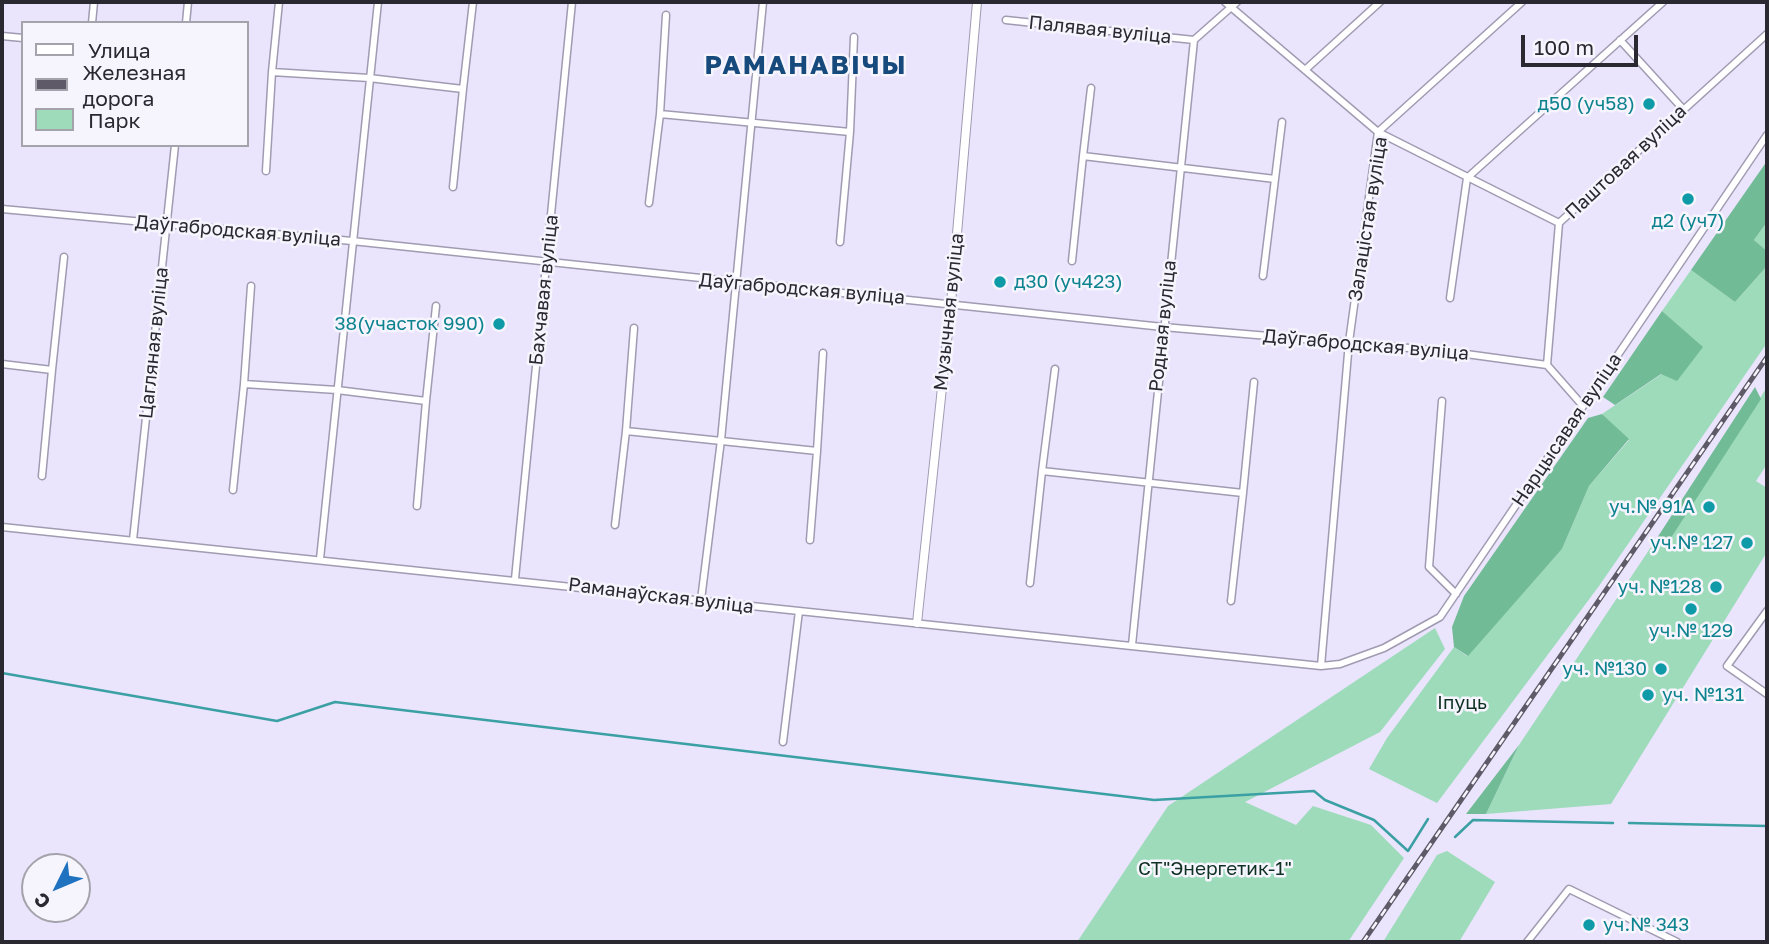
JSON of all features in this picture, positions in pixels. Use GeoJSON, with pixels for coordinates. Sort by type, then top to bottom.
{"type":"FeatureCollection","features":[{"type":"Feature","properties":{"kind":"street"},"geometry":{"type":"LineString","coordinates":[[92,21],[93,2]]}},
{"type":"Feature","properties":{"kind":"street"},"geometry":{"type":"LineString","coordinates":[[186,21],[188,2]]}},
{"type":"Feature","properties":{"kind":"street"},"geometry":{"type":"LineString","coordinates":[[266,171],[279,2]]}},
{"type":"Feature","properties":{"kind":"street"},"geometry":{"type":"LineString","coordinates":[[320,559],[378,2]]}},
{"type":"Feature","properties":{"kind":"street"},"geometry":{"type":"LineString","coordinates":[[453,187],[473,2]]}},
{"type":"Feature","properties":{"kind":"street","name":"Бахчавая вуліца"},"geometry":{"type":"LineString","coordinates":[[515,579],[572,2]]}},
{"type":"Feature","properties":{"kind":"street"},"geometry":{"type":"LineString","coordinates":[[701,600],[721,440],[763,2]]}},
{"type":"Feature","properties":{"kind":"street","name":"Музычная вуліца"},"geometry":{"type":"LineString","coordinates":[[917,623],[951,303],[977,2]]}},
{"type":"Feature","properties":{"kind":"street"},"geometry":{"type":"LineString","coordinates":[[1194,40],[1228,5],[1237,2]]}},
{"type":"Feature","properties":{"kind":"street"},"geometry":{"type":"LineString","coordinates":[[1305,70],[1380,2]]}},
{"type":"Feature","properties":{"kind":"street","name":"Залацістая вуліца"},"geometry":{"type":"LineString","coordinates":[[1321,666],[1349,342],[1378,132],[1522,2]]}},
{"type":"Feature","properties":{"kind":"street"},"geometry":{"type":"LineString","coordinates":[[1450,298],[1467,178],[1663,2]]}},
{"type":"Feature","properties":{"kind":"street"},"geometry":{"type":"LineString","coordinates":[[1228,5],[1378,132],[1559,223]]}},
{"type":"Feature","properties":{"kind":"street"},"geometry":{"type":"LineString","coordinates":[[649,203],[660,114],[666,15]]}},
{"type":"Feature","properties":{"kind":"street","name":"Палявая вуліца"},"geometry":{"type":"LineString","coordinates":[[1006,20],[1194,40]]}},
{"type":"Feature","properties":{"kind":"street","name":"Паштовая вуліца"},"geometry":{"type":"LineString","coordinates":[[1547,365],[1559,223],[1767,34]]}},
{"type":"Feature","properties":{"kind":"street"},"geometry":{"type":"LineString","coordinates":[[2,36],[21,38]]}},
{"type":"Feature","properties":{"kind":"street"},"geometry":{"type":"LineString","coordinates":[[840,243],[850,132],[854,37]]}},
{"type":"Feature","properties":{"kind":"street","name":"Родная вуліца"},"geometry":{"type":"LineString","coordinates":[[1132,645],[1194,40]]}},
{"type":"Feature","properties":{"kind":"street"},"geometry":{"type":"LineString","coordinates":[[1620,40],[1683,109]]}},
{"type":"Feature","properties":{"kind":"street"},"geometry":{"type":"LineString","coordinates":[[272,72],[369,78],[463,89]]}},
{"type":"Feature","properties":{"kind":"street"},"geometry":{"type":"LineString","coordinates":[[1072,261],[1091,88]]}},
{"type":"Feature","properties":{"kind":"street"},"geometry":{"type":"LineString","coordinates":[[660,114],[850,132]]}},
{"type":"Feature","properties":{"kind":"street"},"geometry":{"type":"LineString","coordinates":[[1262,276],[1282,122]]}},
{"type":"Feature","properties":{"kind":"street","name":"Нарцысавая вуліца"},"geometry":{"type":"LineString","coordinates":[[1321,666],[1340,664],[1384,648],[1440,617],[1767,135]]}},
{"type":"Feature","properties":{"kind":"street","name":"Цагляная вуліца"},"geometry":{"type":"LineString","coordinates":[[133,540],[175,147]]}},
{"type":"Feature","properties":{"kind":"street"},"geometry":{"type":"LineString","coordinates":[[1083,156],[1275,178]]}},
{"type":"Feature","properties":{"kind":"street","name":"Даўгабродская вуліца"},"geometry":{"type":"LineString","coordinates":[[2,209],[352,241],[735,284],[951,303],[1163,327],[1349,342],[1547,365]]}},
{"type":"Feature","properties":{"kind":"street"},"geometry":{"type":"LineString","coordinates":[[43,476],[64,257]]}},
{"type":"Feature","properties":{"kind":"street"},"geometry":{"type":"LineString","coordinates":[[233,490],[251,286]]}},
{"type":"Feature","properties":{"kind":"street"},"geometry":{"type":"LineString","coordinates":[[417,506],[436,306]]}},
{"type":"Feature","properties":{"kind":"street"},"geometry":{"type":"LineString","coordinates":[[615,525],[634,328]]}},
{"type":"Feature","properties":{"kind":"street"},"geometry":{"type":"LineString","coordinates":[[810,540],[823,353]]}},
{"type":"Feature","properties":{"kind":"street"},"geometry":{"type":"LineString","coordinates":[[2,364],[52,370]]}},
{"type":"Feature","properties":{"kind":"street"},"geometry":{"type":"LineString","coordinates":[[1547,365],[1583,406]]}},
{"type":"Feature","properties":{"kind":"street"},"geometry":{"type":"LineString","coordinates":[[1030,583],[1055,369]]}},
{"type":"Feature","properties":{"kind":"street"},"geometry":{"type":"LineString","coordinates":[[1231,601],[1254,382]]}},
{"type":"Feature","properties":{"kind":"street"},"geometry":{"type":"LineString","coordinates":[[244,384],[337,390],[426,401]]}},
{"type":"Feature","properties":{"kind":"street"},"geometry":{"type":"LineString","coordinates":[[1442,401],[1429,566],[1456,594]]}},
{"type":"Feature","properties":{"kind":"street"},"geometry":{"type":"LineString","coordinates":[[626,431],[817,451]]}},
{"type":"Feature","properties":{"kind":"street"},"geometry":{"type":"LineString","coordinates":[[1042,471],[1147,485],[1243,493]]}},
{"type":"Feature","properties":{"kind":"street","name":"Раманаўская вуліца"},"geometry":{"type":"LineString","coordinates":[[2,527],[1321,666]]}},
{"type":"Feature","properties":{"kind":"street"},"geometry":{"type":"LineString","coordinates":[[783,742],[799,611]]}},
{"type":"Feature","properties":{"kind":"street"},"geometry":{"type":"LineString","coordinates":[[1767,611],[1727,666],[1767,694]]}},
{"type":"Feature","properties":{"kind":"street"},"geometry":{"type":"LineString","coordinates":[[1527,942],[1569,889],[1677,942]]}},
{"type":"Feature","properties":{"kind":"green space"},"geometry":{"type":"Polygon","coordinates":[[[1767,161],[1767,222],[1754,240],[1767,251],[1767,266],[1735,302],[1691,270],[1767,161]]]}},
{"type":"Feature","properties":{"kind":"green space"},"geometry":{"type":"Polygon","coordinates":[[[1767,222],[1767,251],[1754,240],[1767,222]]]}},
{"type":"Feature","properties":{"kind":"green space","name":"Іпуць"},"geometry":{"type":"Polygon","coordinates":[[[1767,266],[1767,343],[1599,586],[1437,803],[1369,769],[1387,738],[1454,647],[1467,656],[1562,549],[1589,486],[1629,440],[1602,414],[1702,347],[1662,311],[1691,270],[1735,302],[1767,266]]]}},
{"type":"Feature","properties":{"kind":"green space"},"geometry":{"type":"Polygon","coordinates":[[[1662,311],[1703,347],[1677,381],[1661,374],[1615,405],[1603,397],[1662,311]]]}},
{"type":"Feature","properties":{"kind":"green space"},"geometry":{"type":"Polygon","coordinates":[[[1755,387],[1761,399],[1669,541],[1657,538],[1755,387]]]}},
{"type":"Feature","properties":{"kind":"green space","name":"Іпуць"},"geometry":{"type":"Polygon","coordinates":[[[1767,387],[1767,464],[1756,481],[1767,488],[1767,552],[1611,804],[1486,814],[1519,745],[1657,538],[1669,541],[1767,387]]]}},
{"type":"Feature","properties":{"kind":"green space"},"geometry":{"type":"Polygon","coordinates":[[[1602,414],[1629,439],[1589,486],[1562,549],[1468,656],[1454,647],[1452,627],[1464,596],[1588,418],[1602,414]]]}},
{"type":"Feature","properties":{"kind":"green space","name":"СТ\"Энергетик-1\""},"geometry":{"type":"Polygon","coordinates":[[[1435,628],[1445,649],[1380,732],[1245,802],[1296,825],[1313,806],[1371,825],[1404,858],[1348,942],[1077,942],[1168,806],[1435,628]]]}},
{"type":"Feature","properties":{"kind":"green space"},"geometry":{"type":"Polygon","coordinates":[[[1519,745],[1486,814],[1466,814],[1519,745]]]}},
{"type":"Feature","properties":{"kind":"green space"},"geometry":{"type":"Polygon","coordinates":[[[1447,851],[1495,882],[1459,942],[1383,942],[1437,855],[1447,851]]]}},
{"type":"Feature","properties":{"kind":"waterway"},"geometry":{"type":"LineString","coordinates":[[2,673],[277,721],[335,702],[1154,800],[1314,791],[1325,800],[1374,820],[1408,851],[1428,819]]}},
{"type":"Feature","properties":{"kind":"waterway"},"geometry":{"type":"LineString","coordinates":[[1455,837],[1473,820],[1613,823]]}},
{"type":"Feature","properties":{"kind":"waterway"},"geometry":{"type":"LineString","coordinates":[[1629,823],[1767,826]]}},
{"type":"Feature","properties":{"kind":"railway"},"geometry":{"type":"LineString","coordinates":[[1363,942],[1767,357]]}},
{"type":"Feature","properties":{"kind":"place","name":"д50 (уч58)"},"geometry":{"type":"Point","coordinates":[1649,104]}},
{"type":"Feature","properties":{"kind":"place","name":"д2 (уч7)"},"geometry":{"type":"Point","coordinates":[1688,199]}},
{"type":"Feature","properties":{"kind":"place","name":"д30 (уч423)"},"geometry":{"type":"Point","coordinates":[1000,282]}},
{"type":"Feature","properties":{"kind":"place","name":"38(участок 990)"},"geometry":{"type":"Point","coordinates":[499,324]}},
{"type":"Feature","properties":{"kind":"place","name":"уч.№ 91А"},"geometry":{"type":"Point","coordinates":[1709,507]}},
{"type":"Feature","properties":{"kind":"place","name":"уч.№ 127"},"geometry":{"type":"Point","coordinates":[1747,543]}},
{"type":"Feature","properties":{"kind":"place","name":"уч. №128"},"geometry":{"type":"Point","coordinates":[1716,587]}},
{"type":"Feature","properties":{"kind":"place","name":"уч.№ 129"},"geometry":{"type":"Point","coordinates":[1691,609]}},
{"type":"Feature","properties":{"kind":"place","name":"уч. №130"},"geometry":{"type":"Point","coordinates":[1661,669]}},
{"type":"Feature","properties":{"kind":"place","name":"уч. №131"},"geometry":{"type":"Point","coordinates":[1648,695]}},
{"type":"Feature","properties":{"kind":"place","name":"уч.№ 343"},"geometry":{"type":"Point","coordinates":[1589,925]}},
{"type":"Feature","properties":{"kind":"district","name":"РАМАНАВІЧЫ"},"geometry":{"type":"Point","coordinates":[806,66]}}]}
